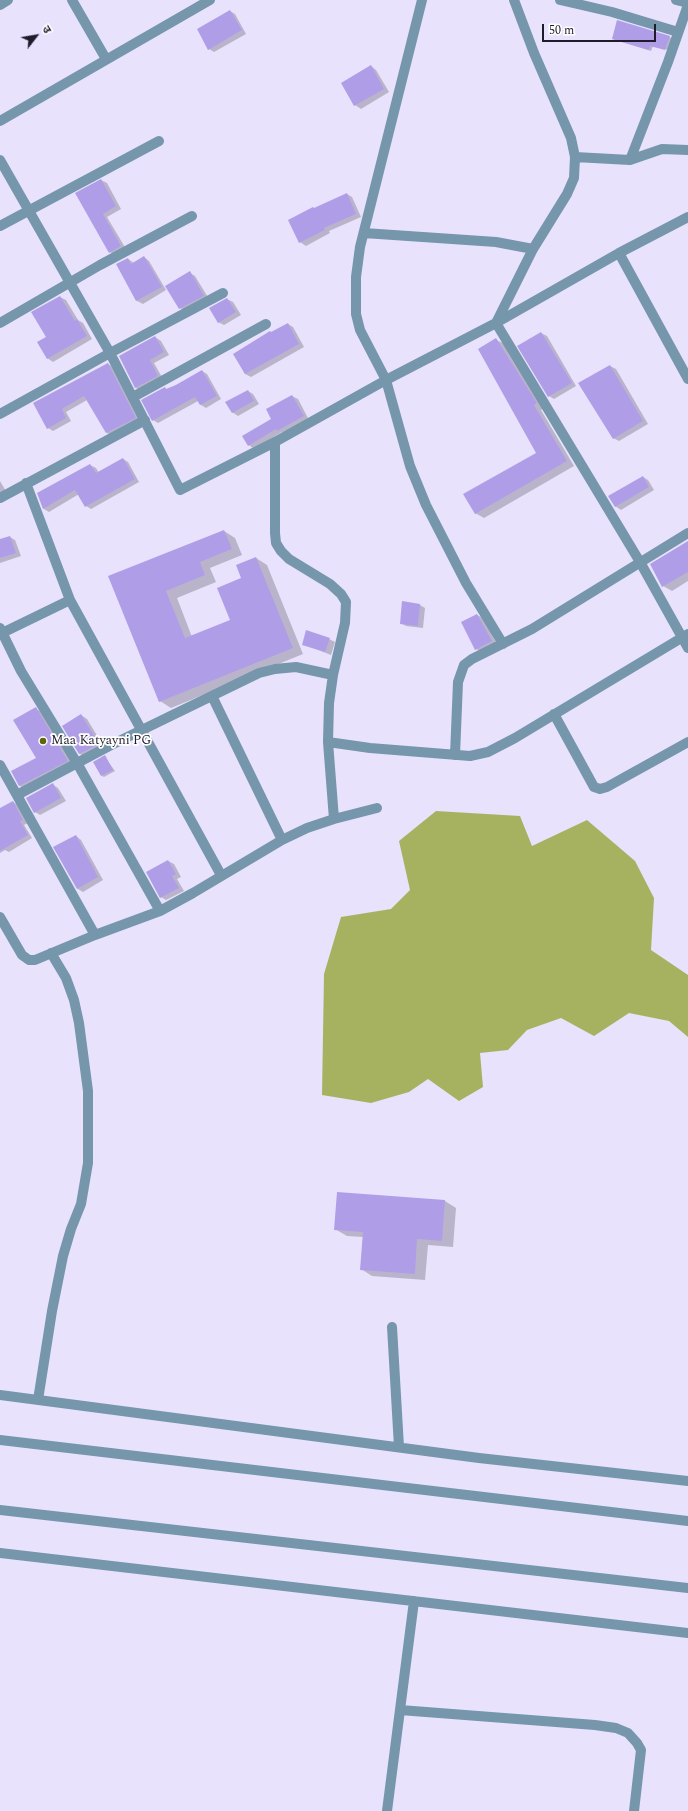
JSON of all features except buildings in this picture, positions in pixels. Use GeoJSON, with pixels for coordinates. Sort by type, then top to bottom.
{"type":"FeatureCollection","features":[{"type":"Feature","properties":{"kind":"street"},"geometry":{"type":"LineString","coordinates":[[0,5],[8,0]]}},
{"type":"Feature","properties":{"kind":"street"},"geometry":{"type":"LineString","coordinates":[[72,0],[106,59]]}},
{"type":"Feature","properties":{"kind":"street"},"geometry":{"type":"LineString","coordinates":[[0,121],[210,0]]}},
{"type":"Feature","properties":{"kind":"street"},"geometry":{"type":"LineString","coordinates":[[422,0],[364,233],[356,277],[356,314],[360,330],[386,380],[410,466],[426,505],[466,583],[503,644]]}},
{"type":"Feature","properties":{"kind":"street"},"geometry":{"type":"LineString","coordinates":[[496,323],[533,249],[567,194],[574,178],[575,157],[571,138],[534,53],[514,0]]}},
{"type":"Feature","properties":{"kind":"street"},"geometry":{"type":"LineString","coordinates":[[560,0],[612,12],[678,32]]}},
{"type":"Feature","properties":{"kind":"street"},"geometry":{"type":"LineString","coordinates":[[630,160],[688,4],[676,0]]}},
{"type":"Feature","properties":{"kind":"street"},"geometry":{"type":"LineString","coordinates":[[0,226],[28,209],[159,141]]}},
{"type":"Feature","properties":{"kind":"street"},"geometry":{"type":"LineString","coordinates":[[575,157],[630,160],[662,149],[688,150]]}},
{"type":"Feature","properties":{"kind":"street"},"geometry":{"type":"LineString","coordinates":[[0,160],[110,353],[180,490],[275,442],[386,380],[496,323],[619,253],[687,221]]}},
{"type":"Feature","properties":{"kind":"street"},"geometry":{"type":"LineString","coordinates":[[0,323],[121,253],[192,216]]}},
{"type":"Feature","properties":{"kind":"street"},"geometry":{"type":"LineString","coordinates":[[364,233],[496,242],[533,249]]}},
{"type":"Feature","properties":{"kind":"street"},"geometry":{"type":"LineString","coordinates":[[619,253],[688,379]]}},
{"type":"Feature","properties":{"kind":"street"},"geometry":{"type":"LineString","coordinates":[[0,414],[223,293]]}},
{"type":"Feature","properties":{"kind":"street"},"geometry":{"type":"LineString","coordinates":[[496,323],[685,636],[688,648]]}},
{"type":"Feature","properties":{"kind":"street"},"geometry":{"type":"LineString","coordinates":[[133,397],[266,324]]}},
{"type":"Feature","properties":{"kind":"street"},"geometry":{"type":"LineString","coordinates":[[0,498],[145,420]]}},
{"type":"Feature","properties":{"kind":"street"},"geometry":{"type":"LineString","coordinates":[[275,442],[274,533],[276,543],[289,559],[330,584],[341,594],[346,602],[345,623],[333,675],[329,703],[328,742],[334,819]]}},
{"type":"Feature","properties":{"kind":"street"},"geometry":{"type":"LineString","coordinates":[[26,483],[70,600],[221,875]]}},
{"type":"Feature","properties":{"kind":"street"},"geometry":{"type":"LineString","coordinates":[[455,755],[458,682],[464,665],[472,659],[532,629],[688,533]]}},
{"type":"Feature","properties":{"kind":"street"},"geometry":{"type":"LineString","coordinates":[[70,600],[1,632],[36,696],[77,763],[160,911]]}},
{"type":"Feature","properties":{"kind":"street"},"geometry":{"type":"LineString","coordinates":[[328,742],[370,748],[470,756],[488,752],[685,636]]}},
{"type":"Feature","properties":{"kind":"street"},"geometry":{"type":"LineString","coordinates":[[17,795],[77,763],[241,681],[275,669],[296,667],[333,675]]}},
{"type":"Feature","properties":{"kind":"street"},"geometry":{"type":"LineString","coordinates":[[212,696],[282,840]]}},
{"type":"Feature","properties":{"kind":"street"},"geometry":{"type":"LineString","coordinates":[[554,714],[594,787],[600,789],[607,787],[688,742]]}},
{"type":"Feature","properties":{"kind":"street"},"geometry":{"type":"LineString","coordinates":[[0,766],[95,935]]}},
{"type":"Feature","properties":{"kind":"street"},"geometry":{"type":"LineString","coordinates":[[0,917],[22,955],[29,960],[35,960],[95,935],[160,911],[282,840],[308,828],[334,819],[377,808]]}},
{"type":"Feature","properties":{"kind":"street"},"geometry":{"type":"LineString","coordinates":[[38,1400],[52,1312],[62,1262],[71,1229],[81,1204],[88,1163],[88,1091],[79,1023],[69,986],[51,953]]}},
{"type":"Feature","properties":{"kind":"street"},"geometry":{"type":"LineString","coordinates":[[392,1327],[399,1447]]}},
{"type":"Feature","properties":{"kind":"street"},"geometry":{"type":"LineString","coordinates":[[0,1395],[399,1447],[688,1481]]}},
{"type":"Feature","properties":{"kind":"street"},"geometry":{"type":"LineString","coordinates":[[0,1440],[688,1521]]}},
{"type":"Feature","properties":{"kind":"street"},"geometry":{"type":"LineString","coordinates":[[0,1510],[688,1588]]}},
{"type":"Feature","properties":{"kind":"street"},"geometry":{"type":"LineString","coordinates":[[0,1553],[688,1633]]}},
{"type":"Feature","properties":{"kind":"street"},"geometry":{"type":"LineString","coordinates":[[387,1811],[414,1601]]}},
{"type":"Feature","properties":{"kind":"street"},"geometry":{"type":"LineString","coordinates":[[400,1710],[595,1725],[616,1728],[628,1733],[641,1750],[634,1811]]}},
{"type":"Feature","properties":{"kind":"shaded area"},"geometry":{"type":"Polygon","coordinates":[[[436,811],[520,816],[532,846],[587,820],[635,861],[654,898],[651,950],[688,975],[688,1037],[669,1021],[629,1013],[594,1036],[561,1018],[527,1030],[508,1050],[480,1053],[483,1087],[459,1101],[428,1079],[409,1092],[371,1103],[322,1095],[324,974],[341,917],[391,909],[410,890],[399,841],[436,811]]]}},
{"type":"Feature","properties":{"kind":"place","name":"Maa Katyayni PG"},"geometry":{"type":"Point","coordinates":[43,741]}}]}
